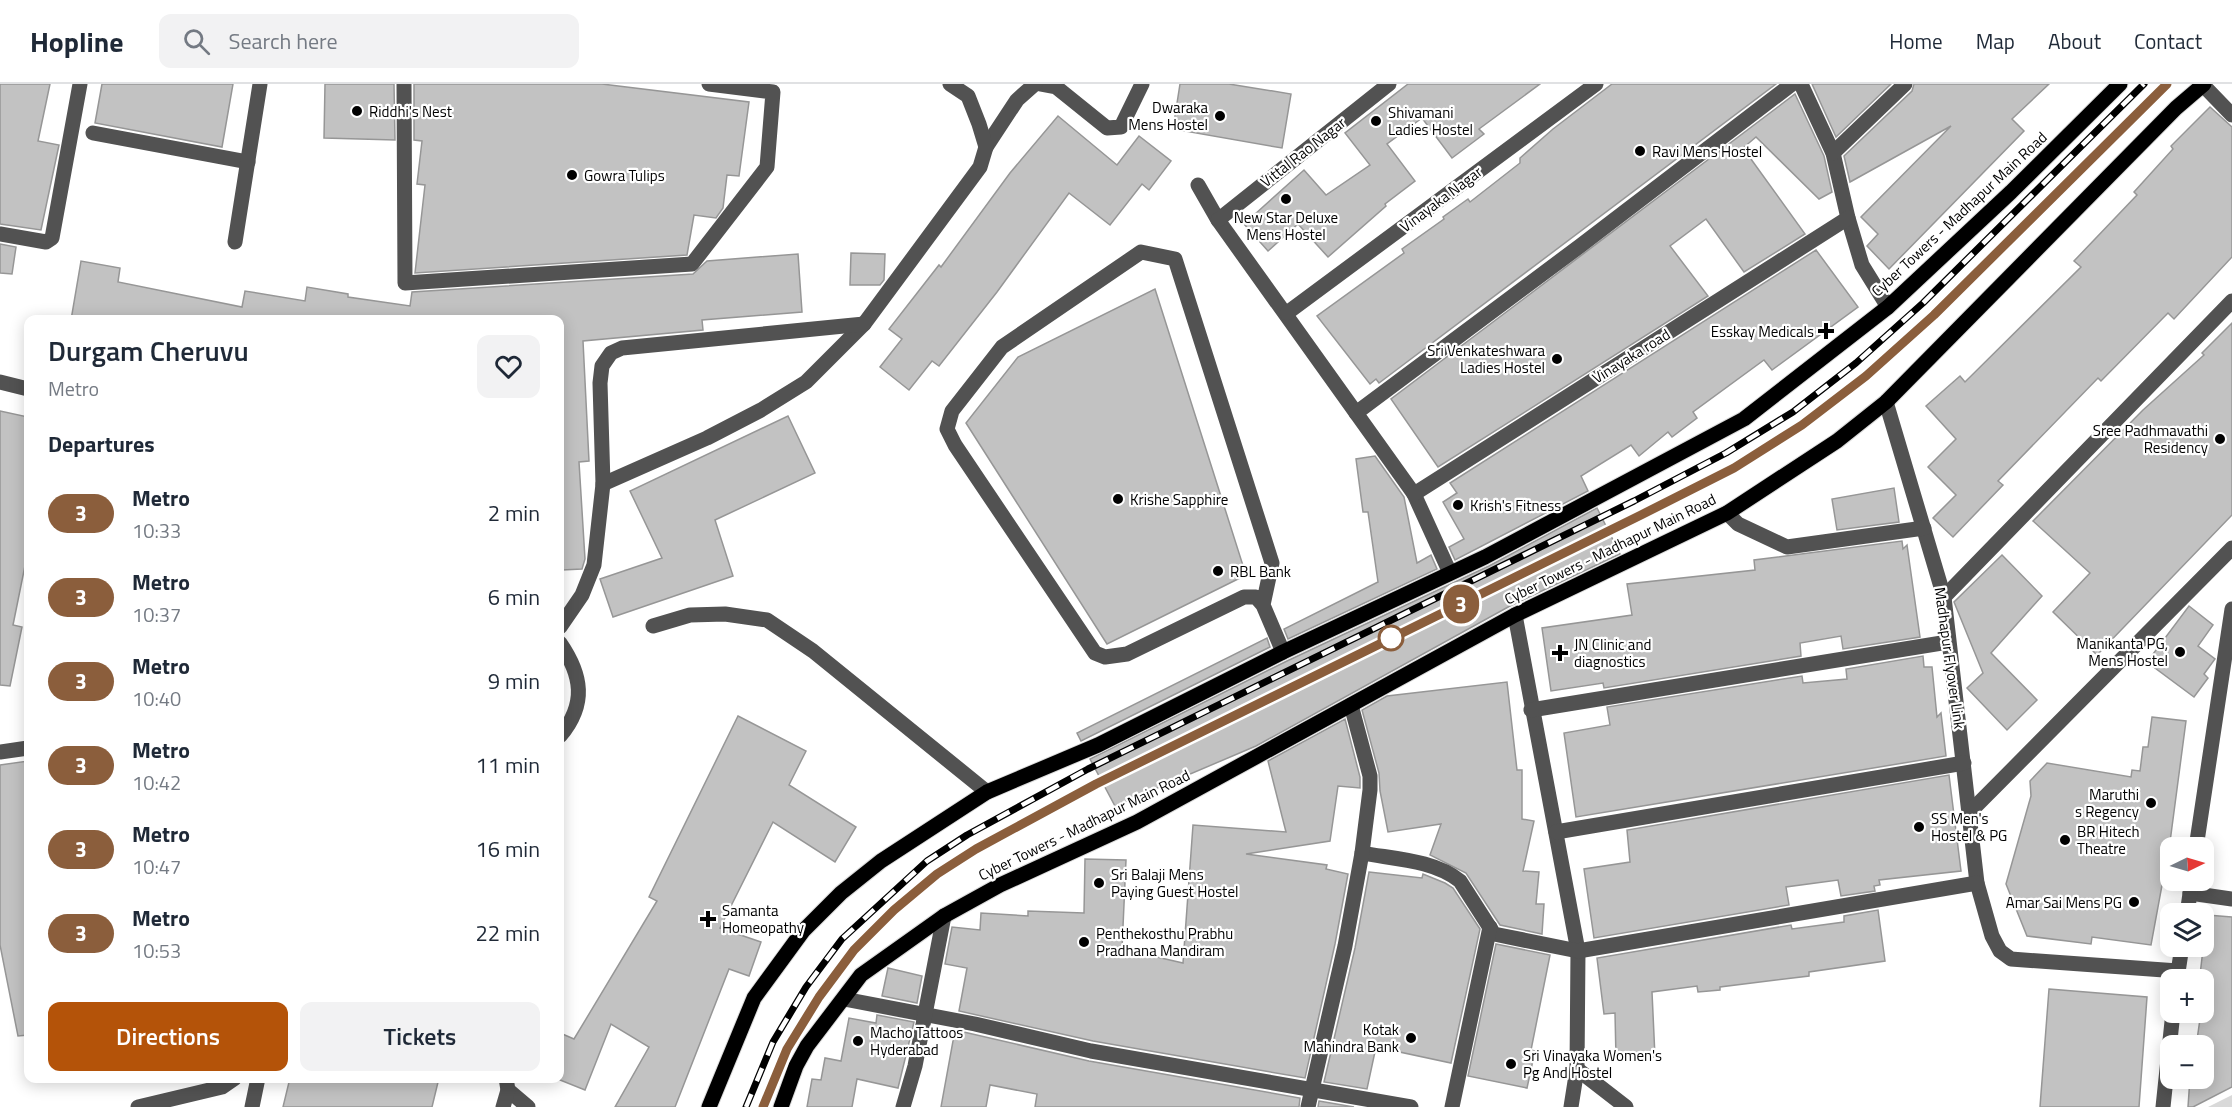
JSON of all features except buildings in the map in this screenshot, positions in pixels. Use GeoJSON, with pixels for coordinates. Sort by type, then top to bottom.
{"type":"FeatureCollection","features":[{"type":"Feature","properties":{"kind":"main road","name":"Cyber Towers - Madhapur Main Road"},"geometry":{"type":"LineString","coordinates":[[709,1107],[754,999],[803,932],[841,893],[881,861],[987,792],[1098,745],[1283,652],[1450,573],[1612,491],[1744,419],[1888,307],[2012,192],[2120,84]]}},
{"type":"Feature","properties":{"kind":"main road","name":"Cyber Towers - Madhapur Main Road"},"geometry":{"type":"LineString","coordinates":[[781,1107],[796,1066],[807,1046],[861,975],[944,916],[1000,885],[1137,822],[1515,615],[1727,513],[1837,441],[1886,402],[2168,117],[2203,85]]}},
{"type":"Feature","properties":{"kind":"street"},"geometry":{"type":"LineString","coordinates":[[0,234],[46,242],[52,238],[80,84]]}},
{"type":"Feature","properties":{"kind":"street"},"geometry":{"type":"LineString","coordinates":[[235,242],[260,84]]}},
{"type":"Feature","properties":{"kind":"street"},"geometry":{"type":"LineString","coordinates":[[404,84],[405,283],[692,264],[768,167],[773,92],[709,84]]}},
{"type":"Feature","properties":{"kind":"street"},"geometry":{"type":"LineString","coordinates":[[950,84],[968,96],[986,147]]}},
{"type":"Feature","properties":{"kind":"street"},"geometry":{"type":"LineString","coordinates":[[603,484],[707,438],[761,410],[806,382],[864,324],[980,167],[986,147],[1017,100],[1035,84]]}},
{"type":"Feature","properties":{"kind":"street"},"geometry":{"type":"LineString","coordinates":[[1040,84],[1056,87],[1107,128],[1121,127],[1141,88]]}},
{"type":"Feature","properties":{"kind":"street","name":"Vittal Rao Nagar"},"geometry":{"type":"LineString","coordinates":[[1218,220],[1389,84]]}},
{"type":"Feature","properties":{"kind":"street","name":"Vinayaka Nagar"},"geometry":{"type":"LineString","coordinates":[[1287,313],[1596,84]]}},
{"type":"Feature","properties":{"kind":"street"},"geometry":{"type":"LineString","coordinates":[[1356,413],[1792,84]]}},
{"type":"Feature","properties":{"kind":"street"},"geometry":{"type":"LineString","coordinates":[[1801,84],[1833,153],[1848,218],[1865,270],[1888,307]]}},
{"type":"Feature","properties":{"kind":"street"},"geometry":{"type":"LineString","coordinates":[[1833,153],[1905,84]]}},
{"type":"Feature","properties":{"kind":"street"},"geometry":{"type":"LineString","coordinates":[[2203,85],[2232,115]]}},
{"type":"Feature","properties":{"kind":"street"},"geometry":{"type":"LineString","coordinates":[[93,133],[248,162]]}},
{"type":"Feature","properties":{"kind":"street"},"geometry":{"type":"LineString","coordinates":[[1198,185],[1218,220],[1287,313],[1414,494],[1450,573]]}},
{"type":"Feature","properties":{"kind":"street","name":"Vinayaka road"},"geometry":{"type":"LineString","coordinates":[[1414,494],[1848,218]]}},
{"type":"Feature","properties":{"kind":"street"},"geometry":{"type":"LineString","coordinates":[[1263,605],[1272,563],[1175,259],[1141,252],[1002,347],[952,411],[947,429],[955,445],[1095,653],[1105,657],[1127,654],[1244,597],[1256,597],[1263,605],[1283,652]]}},
{"type":"Feature","properties":{"kind":"street"},"geometry":{"type":"LineString","coordinates":[[1944,597],[2232,302]]}},
{"type":"Feature","properties":{"kind":"street"},"geometry":{"type":"LineString","coordinates":[[564,621],[582,595],[594,565],[603,484],[600,383],[602,366],[611,353],[622,348],[864,324]]}},
{"type":"Feature","properties":{"kind":"street"},"geometry":{"type":"LineString","coordinates":[[0,382],[24,388]]}},
{"type":"Feature","properties":{"kind":"street","name":"Madhapur Flyover Link"},"geometry":{"type":"LineString","coordinates":[[1886,402],[1944,597],[1977,883],[1992,936],[2000,951],[2011,959],[2160,973]]}},
{"type":"Feature","properties":{"kind":"street"},"geometry":{"type":"LineString","coordinates":[[1727,513],[1738,524],[1787,547],[1924,528]]}},
{"type":"Feature","properties":{"kind":"street"},"geometry":{"type":"LineString","coordinates":[[1968,814],[2232,548]]}},
{"type":"Feature","properties":{"kind":"street"},"geometry":{"type":"LineString","coordinates":[[2198,837],[2232,609]]}},
{"type":"Feature","properties":{"kind":"street"},"geometry":{"type":"LineString","coordinates":[[653,626],[690,615],[725,614],[767,620],[813,651],[987,792]]}},
{"type":"Feature","properties":{"kind":"street"},"geometry":{"type":"LineString","coordinates":[[1515,615],[1578,951],[1576,1069],[1571,1107]]}},
{"type":"Feature","properties":{"kind":"street"},"geometry":{"type":"LineString","coordinates":[[1531,710],[1948,642]]}},
{"type":"Feature","properties":{"kind":"street"},"geometry":{"type":"LineString","coordinates":[[564,649],[579,678],[576,709],[564,729]]}},
{"type":"Feature","properties":{"kind":"street"},"geometry":{"type":"LineString","coordinates":[[1308,1107],[1362,853],[1370,776],[1352,705]]}},
{"type":"Feature","properties":{"kind":"street"},"geometry":{"type":"LineString","coordinates":[[2216,710],[2232,713]]}},
{"type":"Feature","properties":{"kind":"street"},"geometry":{"type":"LineString","coordinates":[[0,752],[24,749]]}},
{"type":"Feature","properties":{"kind":"street"},"geometry":{"type":"LineString","coordinates":[[1556,832],[1964,763]]}},
{"type":"Feature","properties":{"kind":"street"},"geometry":{"type":"LineString","coordinates":[[1362,853],[1445,871],[1460,881],[1494,934],[1578,951],[1977,883]]}},
{"type":"Feature","properties":{"kind":"street"},"geometry":{"type":"LineString","coordinates":[[2205,891],[2232,899]]}},
{"type":"Feature","properties":{"kind":"street"},"geometry":{"type":"LineString","coordinates":[[903,1107],[915,1066],[944,916]]}},
{"type":"Feature","properties":{"kind":"street"},"geometry":{"type":"LineString","coordinates":[[1452,1107],[1490,927]]}},
{"type":"Feature","properties":{"kind":"street"},"geometry":{"type":"LineString","coordinates":[[844,999],[924,1014],[1091,1051],[1411,1107]]}},
{"type":"Feature","properties":{"kind":"street"},"geometry":{"type":"LineString","coordinates":[[2163,1107],[2173,1023]]}},
{"type":"Feature","properties":{"kind":"street"},"geometry":{"type":"LineString","coordinates":[[1576,1069],[1626,1107]]}},
{"type":"Feature","properties":{"kind":"street"},"geometry":{"type":"LineString","coordinates":[[138,1107],[222,1087],[228,1083]]}},
{"type":"Feature","properties":{"kind":"street"},"geometry":{"type":"LineString","coordinates":[[252,1107],[257,1083]]}},
{"type":"Feature","properties":{"kind":"street"},"geometry":{"type":"LineString","coordinates":[[503,1107],[507,1084]]}},
{"type":"Feature","properties":{"kind":"street"},"geometry":{"type":"LineString","coordinates":[[507,1084],[528,1107]]}},
{"type":"Feature","properties":{"kind":"shaded area"},"geometry":{"type":"Polygon","coordinates":[[[2232,1095],[2232,1107],[2208,1107],[2232,1095]]]}},
{"type":"Feature","properties":{"kind":"railway"},"geometry":{"type":"LineString","coordinates":[[746,1107],[773,1042],[806,987],[842,939],[927,861],[967,835],[1088,769],[1634,501],[1726,453],[1793,412],[1856,363],[1923,303],[2144,84]]}},
{"type":"Feature","properties":{"kind":"railway"},"geometry":{"type":"LineString","coordinates":[[763,1107],[787,1049],[819,997],[854,950],[937,874],[976,849],[1096,784],[1734,468],[1802,425],[1866,376],[1934,315],[2167,84]]}},
{"type":"Feature","properties":{"kind":"metro line","name":"3"},"geometry":{"type":"LineString","coordinates":[[763,1107],[787,1049],[819,997],[854,950],[894,910],[937,874],[976,849],[1096,784],[1734,468],[1802,425],[1866,376],[1934,315],[2167,84]]}},
{"type":"Feature","properties":{"kind":"place","name":"Riddhi's Nest"},"geometry":{"type":"Point","coordinates":[357,111]}},
{"type":"Feature","properties":{"kind":"place","name":"Dwaraka Mens Hostel"},"geometry":{"type":"Point","coordinates":[1220,116]}},
{"type":"Feature","properties":{"kind":"place","name":"Shivamani Ladies Hostel"},"geometry":{"type":"Point","coordinates":[1376,121]}},
{"type":"Feature","properties":{"kind":"place","name":"Ravi Mens Hostel"},"geometry":{"type":"Point","coordinates":[1640,151]}},
{"type":"Feature","properties":{"kind":"place","name":"Gowra Tulips"},"geometry":{"type":"Point","coordinates":[572,175]}},
{"type":"Feature","properties":{"kind":"place","name":"New Star Deluxe Mens Hostel"},"geometry":{"type":"Point","coordinates":[1286,199]}},
{"type":"Feature","properties":{"kind":"place","name":"Esskay Medicals"},"geometry":{"type":"Point","coordinates":[1826,331]}},
{"type":"Feature","properties":{"kind":"place","name":"Sri Venkateshwara Ladies Hostel"},"geometry":{"type":"Point","coordinates":[1557,359]}},
{"type":"Feature","properties":{"kind":"place","name":"Sree Padhmavathi Residency"},"geometry":{"type":"Point","coordinates":[2220,439]}},
{"type":"Feature","properties":{"kind":"place","name":"Krishe Sapphire"},"geometry":{"type":"Point","coordinates":[1118,499]}},
{"type":"Feature","properties":{"kind":"place","name":"Krish's Fitness"},"geometry":{"type":"Point","coordinates":[1458,505]}},
{"type":"Feature","properties":{"kind":"place","name":"RBL Bank"},"geometry":{"type":"Point","coordinates":[1218,571]}},
{"type":"Feature","properties":{"kind":"place","name":"Manikanta PG, Mens Hostel"},"geometry":{"type":"Point","coordinates":[2180,652]}},
{"type":"Feature","properties":{"kind":"place","name":"JN Clinic and diagnostics"},"geometry":{"type":"Point","coordinates":[1560,653]}},
{"type":"Feature","properties":{"kind":"place","name":"Maruthi s Regency"},"geometry":{"type":"Point","coordinates":[2151,803]}},
{"type":"Feature","properties":{"kind":"place","name":"SS Men's Hostel & PG"},"geometry":{"type":"Point","coordinates":[1919,827]}},
{"type":"Feature","properties":{"kind":"place","name":"BR Hitech Theatre"},"geometry":{"type":"Point","coordinates":[2065,840]}},
{"type":"Feature","properties":{"kind":"place","name":"Sri Balaji Mens Paying Guest Hostel"},"geometry":{"type":"Point","coordinates":[1099,883]}},
{"type":"Feature","properties":{"kind":"place","name":"Amar Sai Mens PG"},"geometry":{"type":"Point","coordinates":[2134,902]}},
{"type":"Feature","properties":{"kind":"place","name":"Samanta Homeopathy"},"geometry":{"type":"Point","coordinates":[708,919]}},
{"type":"Feature","properties":{"kind":"place","name":"Penthekosthu Prabhu Pradhana Mandiram"},"geometry":{"type":"Point","coordinates":[1084,942]}},
{"type":"Feature","properties":{"kind":"place","name":"Kotak Mahindra Bank"},"geometry":{"type":"Point","coordinates":[1411,1038]}},
{"type":"Feature","properties":{"kind":"place","name":"Macho Tattoos Hyderabad"},"geometry":{"type":"Point","coordinates":[858,1041]}},
{"type":"Feature","properties":{"kind":"place","name":"Sri Vinayaka Women's Pg And Hostel"},"geometry":{"type":"Point","coordinates":[1511,1064]}}]}
